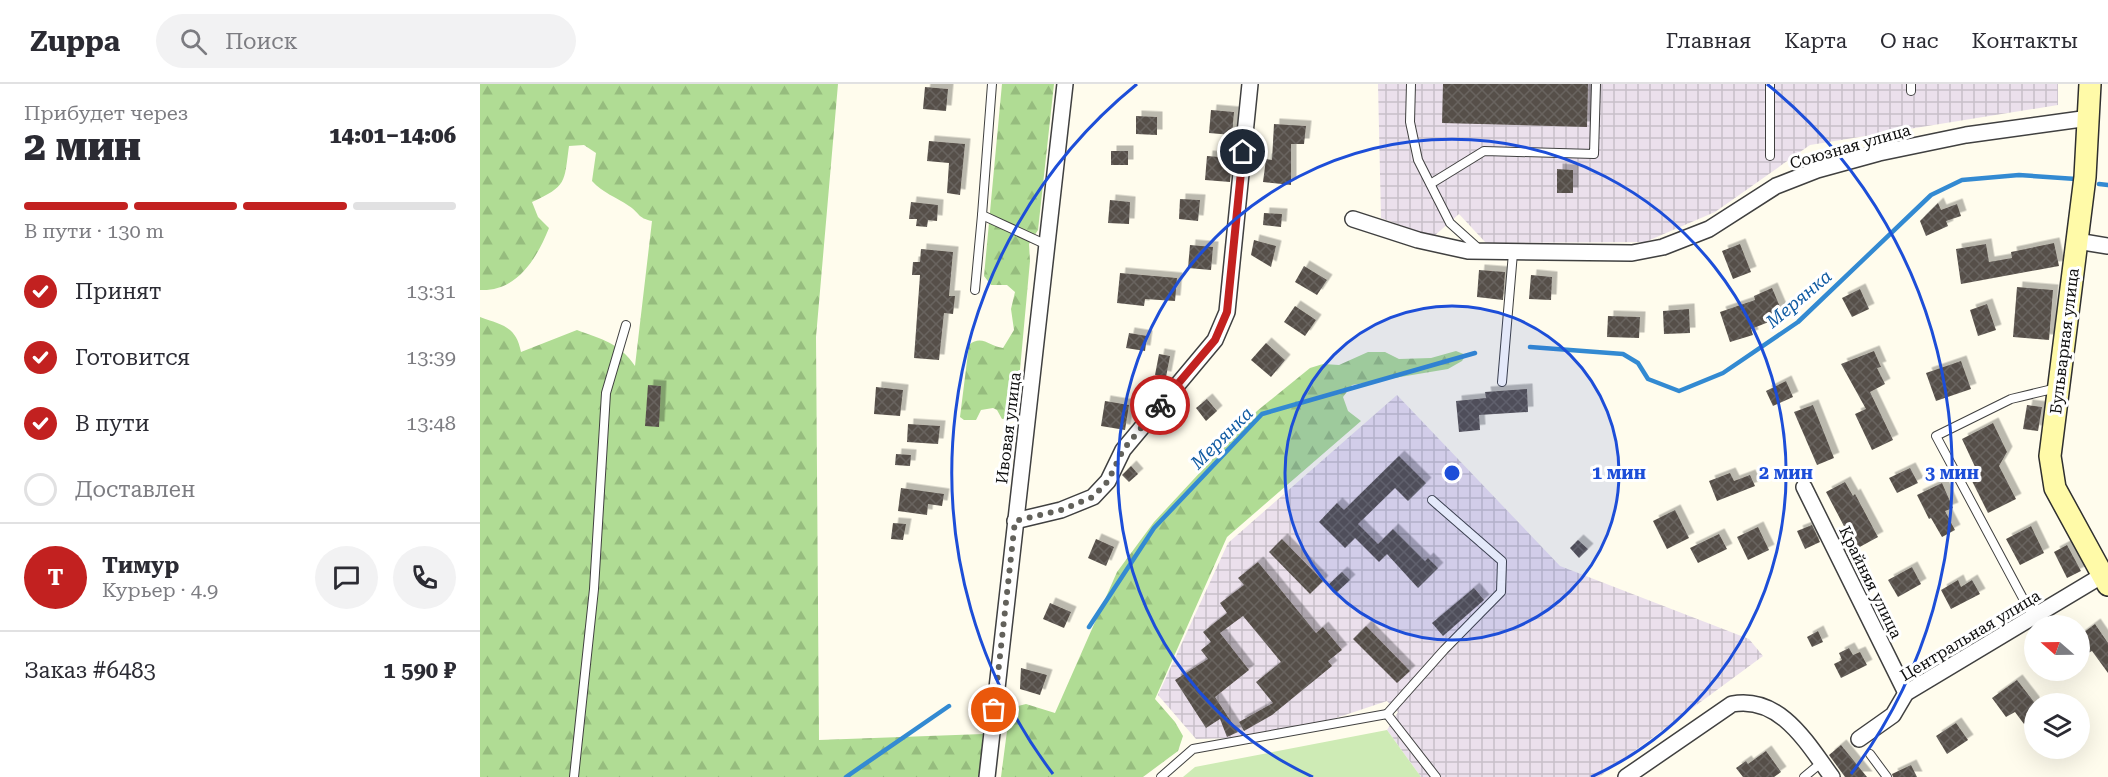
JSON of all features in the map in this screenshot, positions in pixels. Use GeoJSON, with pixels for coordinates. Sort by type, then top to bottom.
{"type":"FeatureCollection","features":[{"type":"Feature","properties":{"kind":"street","name":"Ивовая улица"},"geometry":{"type":"LineString","coordinates":[[987,777],[1065,84]]}},
{"type":"Feature","properties":{"kind":"street"},"geometry":{"type":"LineString","coordinates":[[1015,521],[1061,510],[1093,497],[1108,481],[1123,450],[1215,340],[1227,312],[1250,84]]}},
{"type":"Feature","properties":{"kind":"street","name":"Бульварная улица"},"geometry":{"type":"LineString","coordinates":[[2090,84],[2089,118],[2077,241],[2050,456],[2055,488],[2106,577]]}},
{"type":"Feature","properties":{"kind":"street","name":"Союзная улица"},"geometry":{"type":"LineString","coordinates":[[1353,219],[1418,240],[1482,252],[1632,253],[1663,247],[1709,229],[1776,186],[1817,170],[1879,153],[1966,135],[2089,118]]}},
{"type":"Feature","properties":{"kind":"street"},"geometry":{"type":"LineString","coordinates":[[2077,241],[2108,246]]}},
{"type":"Feature","properties":{"kind":"street","name":"Крайняя улица"},"geometry":{"type":"LineString","coordinates":[[1804,487],[1906,693]]}},
{"type":"Feature","properties":{"kind":"street","name":"Центральная улица"},"geometry":{"type":"LineString","coordinates":[[2037,615],[2106,577]]}},
{"type":"Feature","properties":{"kind":"street","name":"Центральная улица"},"geometry":{"type":"LineString","coordinates":[[1859,740],[1893,715],[1906,693],[2024,622]]}},
{"type":"Feature","properties":{"kind":"street"},"geometry":{"type":"LineString","coordinates":[[1626,777],[1732,704],[1749,701],[1773,710],[1799,733],[1832,777]]}},
{"type":"Feature","properties":{"kind":"lane"},"geometry":{"type":"LineString","coordinates":[[975,290],[992,84]]}},
{"type":"Feature","properties":{"kind":"lane"},"geometry":{"type":"LineString","coordinates":[[1411,84],[1412,132],[1418,160],[1432,183],[1449,223],[1482,252]]}},
{"type":"Feature","properties":{"kind":"lane"},"geometry":{"type":"LineString","coordinates":[[1432,183],[1484,151],[1594,154],[1596,84]]}},
{"type":"Feature","properties":{"kind":"lane"},"geometry":{"type":"LineString","coordinates":[[1770,84],[1770,156]]}},
{"type":"Feature","properties":{"kind":"lane"},"geometry":{"type":"LineString","coordinates":[[982,215],[1047,245]]}},
{"type":"Feature","properties":{"kind":"lane"},"geometry":{"type":"LineString","coordinates":[[1503,382],[1513,253]]}},
{"type":"Feature","properties":{"kind":"lane"},"geometry":{"type":"LineString","coordinates":[[574,777],[594,590],[606,393],[626,325]]}},
{"type":"Feature","properties":{"kind":"lane"},"geometry":{"type":"LineString","coordinates":[[2032,615],[1936,436],[2012,399],[2057,388]]}},
{"type":"Feature","properties":{"kind":"lane"},"geometry":{"type":"LineString","coordinates":[[1161,777],[1193,749],[1387,714],[1444,650],[1501,592],[1502,561],[1432,500]]}},
{"type":"Feature","properties":{"kind":"lane"},"geometry":{"type":"LineString","coordinates":[[1387,714],[1436,777]]}},
{"type":"Feature","properties":{"kind":"lane"},"geometry":{"type":"LineString","coordinates":[[1870,754],[1887,777]]}},
{"type":"Feature","properties":{"kind":"lane"},"geometry":{"type":"LineString","coordinates":[[1804,777],[1821,763]]}},
{"type":"Feature","properties":{"kind":"shaded area"},"geometry":{"type":"Polygon","coordinates":[[[1378,84],[2058,84],[2058,105],[1810,145],[1715,212],[1645,242],[1486,243],[1459,214],[1433,237],[1381,218],[1378,84]]]}},
{"type":"Feature","properties":{"kind":"shaded area"},"geometry":{"type":"Polygon","coordinates":[[[1397,395],[1560,566],[1749,639],[1763,656],[1599,777],[1421,777],[1387,730],[1398,712],[1387,701],[1333,719],[1236,738],[1196,739],[1158,695],[1228,543],[1397,395]]]}},
{"type":"Feature","properties":{"kind":"green space"},"geometry":{"type":"Polygon","coordinates":[[[480,84],[838,84],[816,337],[819,740],[983,734],[979,777],[480,777],[480,317],[512,332],[519,343],[521,352],[577,330],[616,347],[635,366],[652,221],[641,217],[592,181],[596,153],[584,145],[569,146],[562,182],[552,192],[532,202],[538,217],[549,228],[532,261],[515,279],[505,285],[480,290],[480,84]]]}},
{"type":"Feature","properties":{"kind":"green space"},"geometry":{"type":"Polygon","coordinates":[[[1002,84],[1054,84],[1038,230],[1029,244],[1030,261],[1016,413],[1013,418],[1002,419],[997,410],[993,408],[981,410],[976,420],[964,420],[960,417],[969,345],[982,341],[1003,348],[1014,330],[1011,309],[1015,292],[1007,285],[991,285],[984,276],[1002,84]]]}},
{"type":"Feature","properties":{"kind":"green space"},"geometry":{"type":"Polygon","coordinates":[[[1456,351],[1466,355],[1462,361],[1448,369],[1352,385],[1343,397],[1348,411],[1361,421],[1227,537],[1155,699],[1175,722],[1183,736],[1178,751],[1143,777],[1001,777],[1010,708],[1026,704],[1055,713],[1117,572],[1154,522],[1257,411],[1310,368],[1323,364],[1339,365],[1368,352],[1385,352],[1399,359],[1431,358],[1456,351]]]}},
{"type":"Feature","properties":{"kind":"green space"},"geometry":{"type":"Polygon","coordinates":[[[1387,730],[1421,777],[1183,777],[1195,767],[1387,730]]]}},
{"type":"Feature","properties":{"kind":"building"},"geometry":{"type":"Polygon","coordinates":[[[1443,84],[1588,84],[1587,127],[1442,123],[1443,84]]]}},
{"type":"Feature","properties":{"kind":"building"},"geometry":{"type":"Polygon","coordinates":[[[925,87],[948,89],[946,111],[923,109],[925,87]]]}},
{"type":"Feature","properties":{"kind":"building"},"geometry":{"type":"Polygon","coordinates":[[[1211,110],[1234,112],[1232,135],[1209,133],[1211,110]]]}},
{"type":"Feature","properties":{"kind":"building"},"geometry":{"type":"Polygon","coordinates":[[[1136,116],[1157,117],[1157,135],[1136,134],[1136,116]]]}},
{"type":"Feature","properties":{"kind":"building"},"geometry":{"type":"Polygon","coordinates":[[[1274,124],[1306,126],[1304,144],[1291,144],[1291,185],[1263,182],[1266,159],[1272,160],[1274,124]]]}},
{"type":"Feature","properties":{"kind":"building"},"geometry":{"type":"Polygon","coordinates":[[[929,141],[965,144],[960,195],[947,193],[949,163],[927,161],[929,141]]]}},
{"type":"Feature","properties":{"kind":"building"},"geometry":{"type":"Polygon","coordinates":[[[1111,151],[1128,151],[1128,165],[1111,165],[1111,151]]]}},
{"type":"Feature","properties":{"kind":"building"},"geometry":{"type":"Polygon","coordinates":[[[1207,156],[1232,158],[1230,182],[1205,180],[1207,156]]]}},
{"type":"Feature","properties":{"kind":"building"},"geometry":{"type":"Polygon","coordinates":[[[1557,169],[1573,170],[1573,193],[1557,193],[1557,169]]]}},
{"type":"Feature","properties":{"kind":"building"},"geometry":{"type":"Polygon","coordinates":[[[1180,199],[1200,200],[1198,221],[1179,219],[1180,199]]]}},
{"type":"Feature","properties":{"kind":"building"},"geometry":{"type":"Polygon","coordinates":[[[1110,200],[1130,202],[1129,224],[1108,223],[1110,200]]]}},
{"type":"Feature","properties":{"kind":"building"},"geometry":{"type":"Polygon","coordinates":[[[911,202],[938,205],[937,221],[928,220],[927,227],[916,226],[917,219],[909,219],[911,202]]]}},
{"type":"Feature","properties":{"kind":"building"},"geometry":{"type":"Polygon","coordinates":[[[1938,203],[1941,210],[1957,204],[1961,216],[1946,221],[1948,226],[1926,236],[1920,221],[1938,203]]]}},
{"type":"Feature","properties":{"kind":"building"},"geometry":{"type":"Polygon","coordinates":[[[1264,213],[1282,214],[1281,227],[1263,225],[1264,213]]]}},
{"type":"Feature","properties":{"kind":"building"},"geometry":{"type":"Polygon","coordinates":[[[1254,240],[1276,246],[1271,267],[1251,255],[1254,240]]]}},
{"type":"Feature","properties":{"kind":"building"},"geometry":{"type":"Polygon","coordinates":[[[2054,243],[2059,266],[1961,284],[1956,249],[1986,244],[1989,262],[2012,258],[2011,252],[2054,243]]]}},
{"type":"Feature","properties":{"kind":"building"},"geometry":{"type":"Polygon","coordinates":[[[1740,244],[1751,272],[1733,279],[1722,251],[1740,244]]]}},
{"type":"Feature","properties":{"kind":"building"},"geometry":{"type":"Polygon","coordinates":[[[1190,245],[1213,247],[1211,270],[1188,268],[1190,245]]]}},
{"type":"Feature","properties":{"kind":"building"},"geometry":{"type":"Polygon","coordinates":[[[921,249],[953,252],[949,296],[955,296],[953,314],[944,313],[939,360],[914,358],[920,275],[912,275],[913,262],[920,262],[921,249]]]}},
{"type":"Feature","properties":{"kind":"building"},"geometry":{"type":"Polygon","coordinates":[[[1304,266],[1327,280],[1317,295],[1295,282],[1304,266]]]}},
{"type":"Feature","properties":{"kind":"building"},"geometry":{"type":"Polygon","coordinates":[[[1479,270],[1505,272],[1503,300],[1477,297],[1479,270]]]}},
{"type":"Feature","properties":{"kind":"building"},"geometry":{"type":"Polygon","coordinates":[[[1120,273],[1177,278],[1175,301],[1145,299],[1144,306],[1117,303],[1120,273]]]}},
{"type":"Feature","properties":{"kind":"building"},"geometry":{"type":"Polygon","coordinates":[[[1531,275],[1552,277],[1551,300],[1529,299],[1531,275]]]}},
{"type":"Feature","properties":{"kind":"building"},"geometry":{"type":"Polygon","coordinates":[[[2017,287],[2053,290],[2049,340],[2013,337],[2017,287]]]}},
{"type":"Feature","properties":{"kind":"building"},"geometry":{"type":"Polygon","coordinates":[[[1772,288],[1784,316],[1751,329],[1753,335],[1730,342],[1720,312],[1755,300],[1754,296],[1772,288]]]}},
{"type":"Feature","properties":{"kind":"building"},"geometry":{"type":"Polygon","coordinates":[[[1860,289],[1869,309],[1852,317],[1842,298],[1860,289]]]}},
{"type":"Feature","properties":{"kind":"building"},"geometry":{"type":"Polygon","coordinates":[[[1987,304],[1996,330],[1978,336],[1970,310],[1987,304]]]}},
{"type":"Feature","properties":{"kind":"building"},"geometry":{"type":"Polygon","coordinates":[[[1295,306],[1316,320],[1305,336],[1284,322],[1295,306]]]}},
{"type":"Feature","properties":{"kind":"building"},"geometry":{"type":"Polygon","coordinates":[[[1689,309],[1690,333],[1664,334],[1663,311],[1689,309]]]}},
{"type":"Feature","properties":{"kind":"building"},"geometry":{"type":"Polygon","coordinates":[[[1608,316],[1640,317],[1639,338],[1607,337],[1608,316]]]}},
{"type":"Feature","properties":{"kind":"building"},"geometry":{"type":"Polygon","coordinates":[[[1129,333],[1147,336],[1145,351],[1126,348],[1129,333]]]}},
{"type":"Feature","properties":{"kind":"building"},"geometry":{"type":"Polygon","coordinates":[[[1266,343],[1285,360],[1271,377],[1251,360],[1266,343]]]}},
{"type":"Feature","properties":{"kind":"building"},"geometry":{"type":"Polygon","coordinates":[[[1874,351],[1881,367],[1877,368],[1885,384],[1870,392],[1893,440],[1872,450],[1855,414],[1866,409],[1841,364],[1874,351]]]}},
{"type":"Feature","properties":{"kind":"building"},"geometry":{"type":"Polygon","coordinates":[[[1159,354],[1170,356],[1166,377],[1155,375],[1159,354]]]}},
{"type":"Feature","properties":{"kind":"building"},"geometry":{"type":"Polygon","coordinates":[[[1961,361],[1971,389],[1936,401],[1926,373],[1961,361]]]}},
{"type":"Feature","properties":{"kind":"building"},"geometry":{"type":"Polygon","coordinates":[[[1786,381],[1793,397],[1773,406],[1766,391],[1786,381]]]}},
{"type":"Feature","properties":{"kind":"building"},"geometry":{"type":"Polygon","coordinates":[[[648,385],[661,386],[659,427],[645,426],[648,385]]]}},
{"type":"Feature","properties":{"kind":"building"},"geometry":{"type":"Polygon","coordinates":[[[876,387],[903,390],[900,416],[874,414],[876,387]]]}},
{"type":"Feature","properties":{"kind":"building"},"geometry":{"type":"Polygon","coordinates":[[[1527,389],[1528,412],[1479,415],[1480,430],[1459,432],[1456,401],[1486,398],[1485,392],[1527,389]]]}},
{"type":"Feature","properties":{"kind":"building"},"geometry":{"type":"Polygon","coordinates":[[[1207,399],[1217,411],[1206,421],[1196,408],[1207,399]]]}},
{"type":"Feature","properties":{"kind":"building"},"geometry":{"type":"Polygon","coordinates":[[[1105,401],[1129,405],[1125,430],[1101,426],[1105,401]]]}},
{"type":"Feature","properties":{"kind":"building"},"geometry":{"type":"Polygon","coordinates":[[[1813,405],[1834,458],[1817,465],[1794,412],[1813,405]]]}},
{"type":"Feature","properties":{"kind":"building"},"geometry":{"type":"Polygon","coordinates":[[[2027,405],[2042,407],[2038,431],[2023,429],[2027,405]]]}},
{"type":"Feature","properties":{"kind":"building"},"geometry":{"type":"Polygon","coordinates":[[[1993,423],[2007,452],[1999,466],[2016,499],[1988,513],[1968,473],[1976,469],[1962,439],[1993,423]]]}},
{"type":"Feature","properties":{"kind":"building"},"geometry":{"type":"Polygon","coordinates":[[[908,424],[940,426],[938,444],[907,442],[908,424]]]}},
{"type":"Feature","properties":{"kind":"building"},"geometry":{"type":"Polygon","coordinates":[[[896,454],[911,455],[910,466],[895,465],[896,454]]]}},
{"type":"Feature","properties":{"kind":"building"},"geometry":{"type":"Polygon","coordinates":[[[1399,456],[1426,483],[1408,501],[1395,488],[1358,524],[1378,544],[1393,529],[1425,561],[1428,558],[1438,568],[1418,588],[1387,554],[1379,562],[1355,538],[1345,548],[1319,522],[1337,503],[1344,510],[1399,456]]]}},
{"type":"Feature","properties":{"kind":"building"},"geometry":{"type":"Polygon","coordinates":[[[1131,466],[1138,474],[1129,482],[1122,475],[1131,466]]]}},
{"type":"Feature","properties":{"kind":"building"},"geometry":{"type":"Polygon","coordinates":[[[1910,468],[1918,483],[1897,493],[1889,478],[1910,468]]]}},
{"type":"Feature","properties":{"kind":"building"},"geometry":{"type":"Polygon","coordinates":[[[1730,473],[1734,481],[1750,475],[1755,486],[1717,501],[1709,481],[1730,473]]]}},
{"type":"Feature","properties":{"kind":"building"},"geometry":{"type":"Polygon","coordinates":[[[1845,482],[1853,496],[1855,494],[1878,537],[1856,549],[1826,492],[1845,482]]]}},
{"type":"Feature","properties":{"kind":"building"},"geometry":{"type":"Polygon","coordinates":[[[1942,483],[1953,508],[1945,511],[1955,530],[1942,537],[1931,518],[1929,519],[1917,495],[1942,483]]]}},
{"type":"Feature","properties":{"kind":"building"},"geometry":{"type":"Polygon","coordinates":[[[901,488],[944,494],[942,506],[928,504],[927,515],[898,511],[901,488]]]}},
{"type":"Feature","properties":{"kind":"building"},"geometry":{"type":"Polygon","coordinates":[[[1675,510],[1689,538],[1667,549],[1653,521],[1675,510]]]}},
{"type":"Feature","properties":{"kind":"building"},"geometry":{"type":"Polygon","coordinates":[[[893,523],[906,524],[903,540],[891,539],[893,523]]]}},
{"type":"Feature","properties":{"kind":"building"},"geometry":{"type":"Polygon","coordinates":[[[1812,525],[1820,542],[1805,549],[1797,531],[1812,525]]]}},
{"type":"Feature","properties":{"kind":"building"},"geometry":{"type":"Polygon","coordinates":[[[2031,526],[2044,553],[2020,565],[2006,539],[2031,526]]]}},
{"type":"Feature","properties":{"kind":"building"},"geometry":{"type":"Polygon","coordinates":[[[1758,527],[1769,550],[1748,560],[1737,537],[1758,527]]]}},
{"type":"Feature","properties":{"kind":"building"},"geometry":{"type":"Polygon","coordinates":[[[1719,534],[1727,549],[1698,563],[1690,548],[1719,534]]]}},
{"type":"Feature","properties":{"kind":"building"},"geometry":{"type":"Polygon","coordinates":[[[1096,539],[1114,547],[1106,566],[1088,558],[1096,539]]]}},
{"type":"Feature","properties":{"kind":"building"},"geometry":{"type":"Polygon","coordinates":[[[1282,539],[1323,581],[1310,594],[1269,552],[1282,539]]]}},
{"type":"Feature","properties":{"kind":"building"},"geometry":{"type":"Polygon","coordinates":[[[1578,540],[1588,549],[1579,558],[1570,548],[1578,540]]]}},
{"type":"Feature","properties":{"kind":"building"},"geometry":{"type":"Polygon","coordinates":[[[2067,545],[2081,571],[2067,578],[2054,552],[2067,545]]]}},
{"type":"Feature","properties":{"kind":"building"},"geometry":{"type":"Polygon","coordinates":[[[1258,562],[1316,633],[1323,627],[1342,650],[1328,661],[1332,666],[1272,715],[1244,731],[1239,722],[1273,703],[1256,682],[1281,662],[1243,616],[1220,633],[1249,670],[1215,697],[1238,732],[1227,737],[1220,719],[1206,728],[1175,680],[1208,659],[1201,650],[1211,642],[1203,632],[1227,613],[1220,603],[1244,585],[1238,578],[1258,562]]]}},
{"type":"Feature","properties":{"kind":"building"},"geometry":{"type":"Polygon","coordinates":[[[1912,567],[1921,584],[1898,597],[1888,580],[1912,567]]]}},
{"type":"Feature","properties":{"kind":"building"},"geometry":{"type":"Polygon","coordinates":[[[1342,572],[1350,580],[1336,593],[1328,585],[1342,572]]]}},
{"type":"Feature","properties":{"kind":"building"},"geometry":{"type":"Polygon","coordinates":[[[1958,580],[1961,587],[1972,580],[1980,594],[1951,609],[1941,590],[1958,580]]]}},
{"type":"Feature","properties":{"kind":"building"},"geometry":{"type":"Polygon","coordinates":[[[1474,588],[1484,600],[1443,636],[1432,623],[1474,588]]]}},
{"type":"Feature","properties":{"kind":"building"},"geometry":{"type":"Polygon","coordinates":[[[1050,603],[1071,612],[1064,628],[1043,619],[1050,603]]]}},
{"type":"Feature","properties":{"kind":"building"},"geometry":{"type":"Polygon","coordinates":[[[2095,624],[2108,643],[2108,673],[2092,651],[2090,652],[2090,628],[2095,624]]]}},
{"type":"Feature","properties":{"kind":"building"},"geometry":{"type":"Polygon","coordinates":[[[1366,626],[1410,671],[1397,683],[1353,639],[1366,626]]]}},
{"type":"Feature","properties":{"kind":"building"},"geometry":{"type":"Polygon","coordinates":[[[1818,631],[1823,642],[1812,647],[1807,637],[1818,631]]]}},
{"type":"Feature","properties":{"kind":"building"},"geometry":{"type":"Polygon","coordinates":[[[1849,648],[1853,655],[1860,652],[1867,665],[1841,678],[1834,664],[1842,660],[1839,653],[1849,648]]]}},
{"type":"Feature","properties":{"kind":"building"},"geometry":{"type":"Polygon","coordinates":[[[1021,668],[1047,675],[1040,695],[1020,689],[1021,668]]]}},
{"type":"Feature","properties":{"kind":"building"},"geometry":{"type":"Polygon","coordinates":[[[2017,680],[2027,693],[2024,693],[2024,724],[2015,712],[2006,717],[1992,698],[2017,680]]]}},
{"type":"Feature","properties":{"kind":"building"},"geometry":{"type":"Polygon","coordinates":[[[1956,723],[1968,740],[1947,754],[1936,736],[1956,723]]]}},
{"type":"Feature","properties":{"kind":"building"},"geometry":{"type":"Polygon","coordinates":[[[1841,745],[1867,777],[1845,777],[1829,755],[1841,745]]]}},
{"type":"Feature","properties":{"kind":"building"},"geometry":{"type":"Polygon","coordinates":[[[1766,751],[1781,772],[1774,777],[1743,777],[1736,768],[1746,761],[1748,764],[1766,751]]]}},
{"type":"Feature","properties":{"kind":"building"},"geometry":{"type":"Polygon","coordinates":[[[1911,765],[1917,777],[1893,777],[1892,774],[1911,765]]]}},
{"type":"Feature","properties":{"kind":"waterway","name":"Мерянка"},"geometry":{"type":"LineString","coordinates":[[1530,347],[1623,354],[1638,363],[1648,379],[1679,391],[1723,373],[1798,322],[1931,195],[1962,180],[2019,175],[2076,179]]}},
{"type":"Feature","properties":{"kind":"waterway","name":"Мерянка"},"geometry":{"type":"LineString","coordinates":[[2099,184],[2108,185]]}},
{"type":"Feature","properties":{"kind":"waterway","name":"Мерянка"},"geometry":{"type":"LineString","coordinates":[[1089,627],[1154,528],[1262,414],[1475,353]]}},
{"type":"Feature","properties":{"kind":"waterway","name":"Мерянка"},"geometry":{"type":"LineString","coordinates":[[846,777],[949,706]]}},
{"type":"Feature","properties":{"kind":"way so far"},"geometry":{"type":"LineString","coordinates":[[994,710],[1015,521],[1061,510],[1093,497],[1108,481],[1123,450],[1160,405]]}},
{"type":"Feature","properties":{"kind":"route"},"geometry":{"type":"LineString","coordinates":[[1160,405],[1215,340],[1227,312],[1243,152]]}}]}
